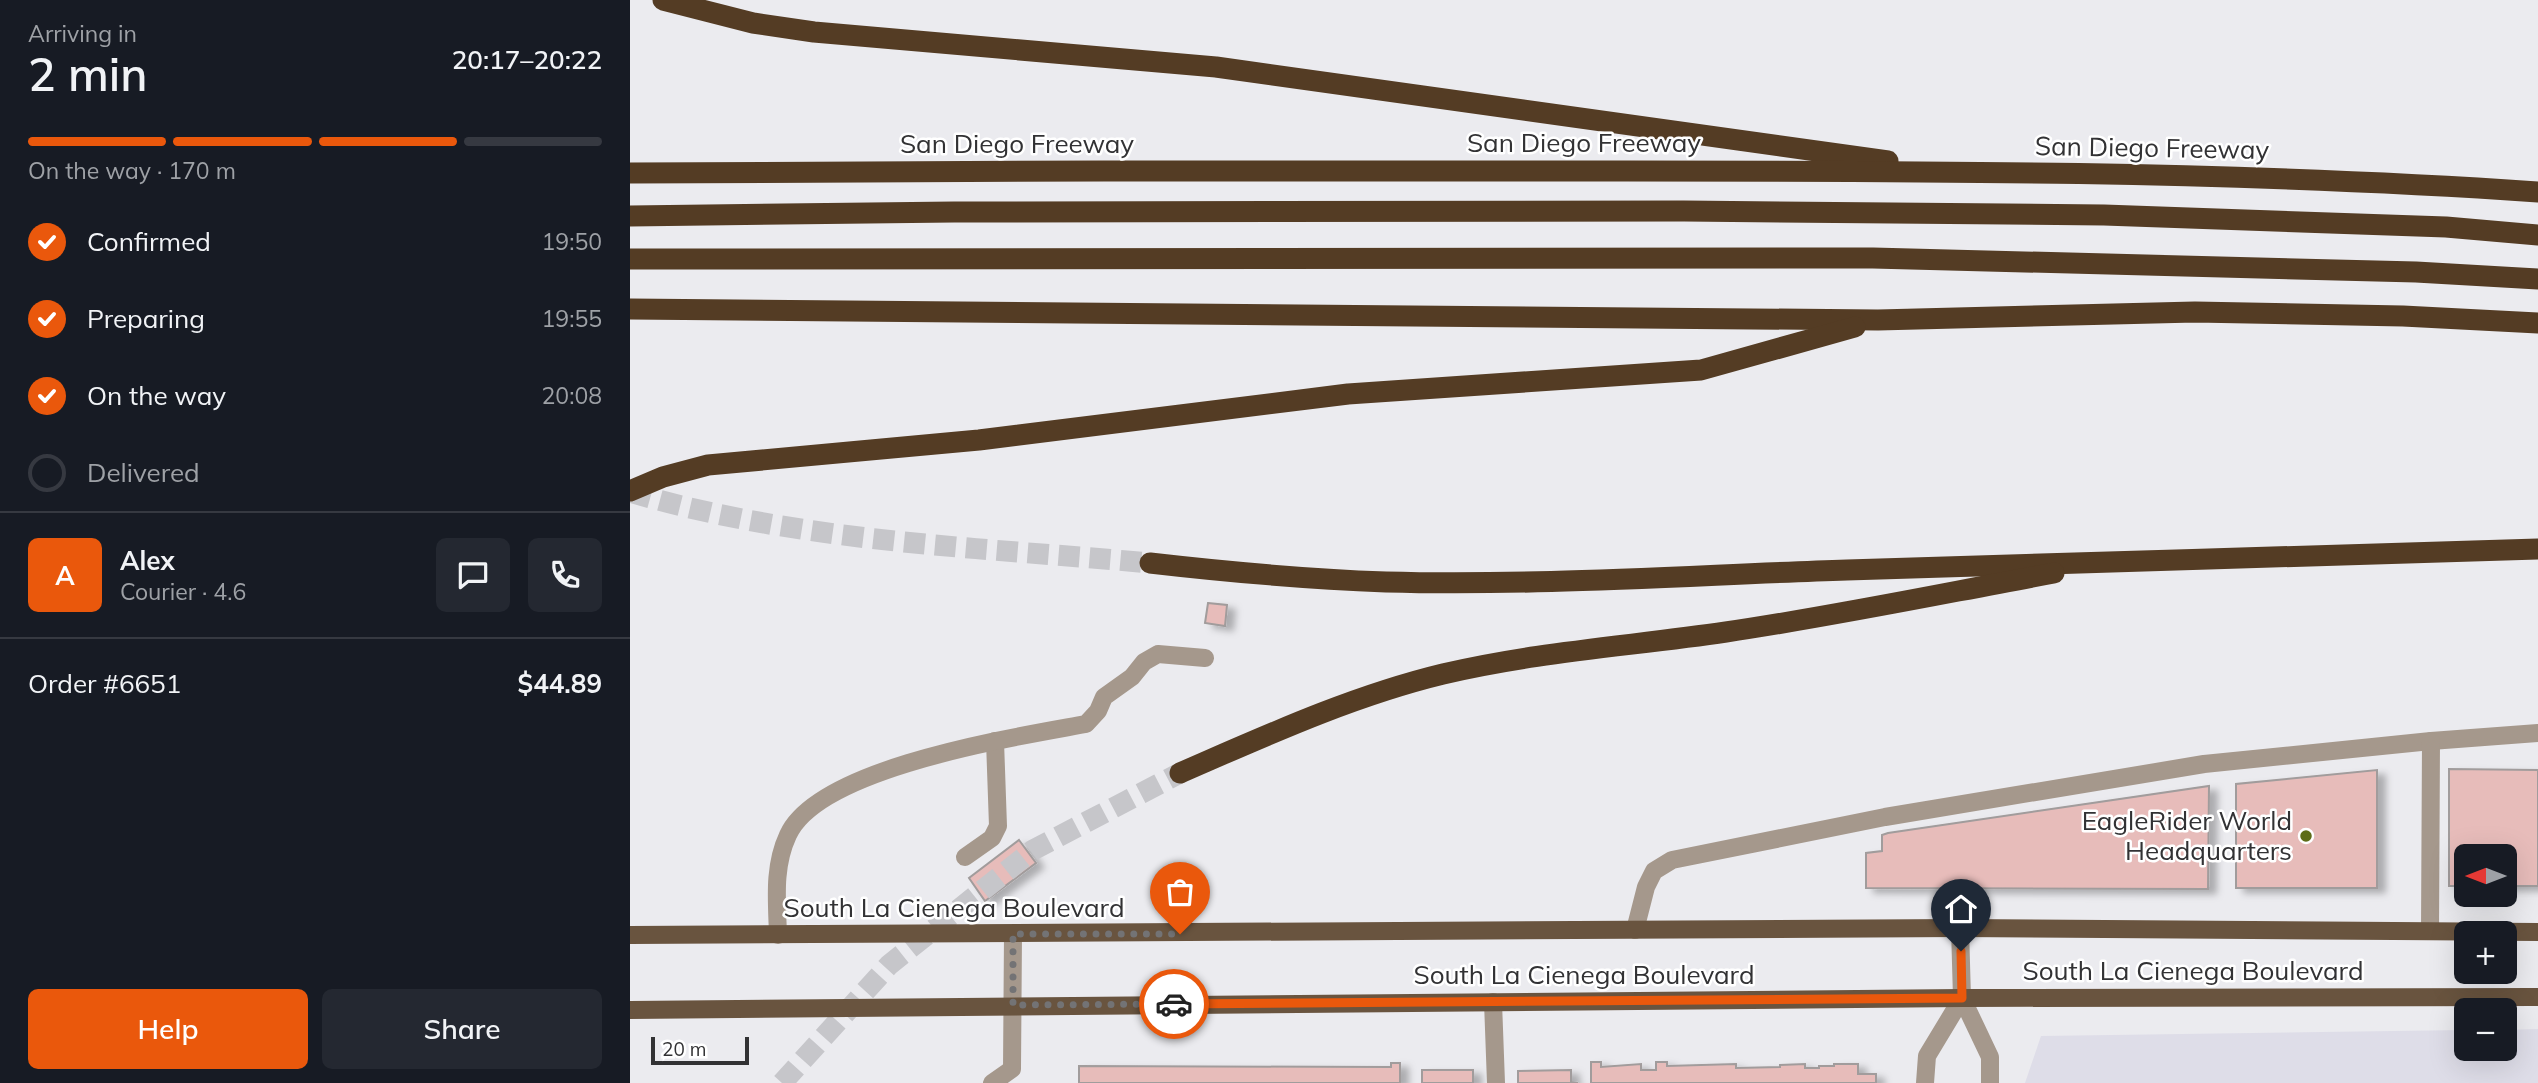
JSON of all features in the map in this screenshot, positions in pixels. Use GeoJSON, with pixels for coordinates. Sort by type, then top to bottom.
{"type":"FeatureCollection","features":[{"type":"Feature","properties":{"kind":"highway"},"geometry":{"type":"LineString","coordinates":[[663,0],[753,23],[814,32],[1216,67],[1966,172]]}},
{"type":"Feature","properties":{"kind":"highway","name":"San Diego Freeway"},"geometry":{"type":"LineString","coordinates":[[630,173],[1966,172],[2408,183],[2538,192]]}},
{"type":"Feature","properties":{"kind":"highway"},"geometry":{"type":"LineString","coordinates":[[630,216],[954,212],[1684,211],[2076,215],[2446,227],[2538,235]]}},
{"type":"Feature","properties":{"kind":"highway"},"geometry":{"type":"LineString","coordinates":[[630,259],[1874,258],[2402,271],[2538,279]]}},
{"type":"Feature","properties":{"kind":"highway"},"geometry":{"type":"LineString","coordinates":[[630,309],[1878,320],[2195,312],[2403,316],[2538,323]]}},
{"type":"Feature","properties":{"kind":"highway"},"geometry":{"type":"LineString","coordinates":[[630,491],[663,477],[708,465],[979,440],[1348,394],[1701,370],[1878,320]]}},
{"type":"Feature","properties":{"kind":"highway"},"geometry":{"type":"LineString","coordinates":[[1150,563],[1237,573],[1402,582],[1521,581],[2538,549]]}},
{"type":"Feature","properties":{"kind":"highway"},"geometry":{"type":"LineString","coordinates":[[1180,773],[1275,732],[1360,700],[1441,675],[1534,656],[1727,632],[2129,560]]}},
{"type":"Feature","properties":{"kind":"main road","name":"South La Cienega Boulevard"},"geometry":{"type":"LineString","coordinates":[[630,935],[1960,928],[2538,932]]}},
{"type":"Feature","properties":{"kind":"main road","name":"South La Cienega Boulevard"},"geometry":{"type":"LineString","coordinates":[[630,1010],[1962,998],[2538,997]]}},
{"type":"Feature","properties":{"kind":"street"},"geometry":{"type":"LineString","coordinates":[[778,935],[776,887],[779,860],[788,833],[804,812],[825,796],[855,782],[950,750],[1086,724],[1098,710],[1104,697],[1132,677],[1144,662],[1158,654],[1205,658]]}},
{"type":"Feature","properties":{"kind":"street"},"geometry":{"type":"LineString","coordinates":[[1635,930],[1646,887],[1654,871],[1672,860],[1885,817],[2204,764],[2538,733]]}},
{"type":"Feature","properties":{"kind":"street"},"geometry":{"type":"LineString","coordinates":[[965,857],[992,838],[998,826],[995,741]]}},
{"type":"Feature","properties":{"kind":"street"},"geometry":{"type":"LineString","coordinates":[[2430,931],[2431,741]]}},
{"type":"Feature","properties":{"kind":"street"},"geometry":{"type":"LineString","coordinates":[[1960,928],[1962,998],[1990,1057],[1990,1083]]}},
{"type":"Feature","properties":{"kind":"street"},"geometry":{"type":"LineString","coordinates":[[992,1083],[1013,1069],[1013,934]]}},
{"type":"Feature","properties":{"kind":"street"},"geometry":{"type":"LineString","coordinates":[[1925,1083],[1927,1056],[1962,998]]}},
{"type":"Feature","properties":{"kind":"street"},"geometry":{"type":"LineString","coordinates":[[1493,1002],[1496,1083]]}},
{"type":"Feature","properties":{"kind":"shaded area"},"geometry":{"type":"Polygon","coordinates":[[[2538,1029],[2538,1083],[2025,1083],[2041,1036],[2454,1030],[2454,1061],[2517,1061],[2517,1030],[2538,1029]]]}},
{"type":"Feature","properties":{"kind":"building"},"geometry":{"type":"Polygon","coordinates":[[[1208,603],[1227,605],[1225,626],[1205,623],[1208,603]]]}},
{"type":"Feature","properties":{"kind":"building"},"geometry":{"type":"Polygon","coordinates":[[[2449,769],[2538,770],[2538,886],[2517,886],[2517,844],[2454,844],[2454,886],[2449,886],[2449,769]]]}},
{"type":"Feature","properties":{"kind":"building","name":"EagleRider World Headquarters"},"geometry":{"type":"Polygon","coordinates":[[[2377,770],[2377,888],[2236,888],[2236,784],[2377,770]]]}},
{"type":"Feature","properties":{"kind":"building"},"geometry":{"type":"Polygon","coordinates":[[[2209,786],[2208,889],[1866,888],[1866,853],[1882,851],[1882,835],[1888,833],[2209,786]]]}},
{"type":"Feature","properties":{"kind":"building"},"geometry":{"type":"Polygon","coordinates":[[[1019,840],[1036,863],[985,901],[969,878],[1019,840]]]}},
{"type":"Feature","properties":{"kind":"building"},"geometry":{"type":"Polygon","coordinates":[[[1591,1062],[1601,1062],[1601,1067],[1641,1064],[1641,1070],[1656,1070],[1656,1062],[1667,1062],[1667,1066],[1736,1064],[1736,1068],[1805,1064],[1805,1068],[1819,1068],[1834,1064],[1858,1064],[1858,1074],[1876,1074],[1876,1083],[1591,1083],[1591,1062]]]}},
{"type":"Feature","properties":{"kind":"building"},"geometry":{"type":"Polygon","coordinates":[[[1391,1063],[1400,1063],[1400,1083],[1079,1083],[1079,1066],[1391,1067],[1391,1063]]]}},
{"type":"Feature","properties":{"kind":"building"},"geometry":{"type":"Polygon","coordinates":[[[1422,1070],[1473,1070],[1473,1083],[1422,1083],[1422,1070]]]}},
{"type":"Feature","properties":{"kind":"building"},"geometry":{"type":"Polygon","coordinates":[[[1571,1070],[1571,1082],[1578,1083],[1518,1083],[1518,1071],[1571,1070]]]}},
{"type":"Feature","properties":{"kind":"tunnel"},"geometry":{"type":"LineString","coordinates":[[630,492],[693,509],[822,532],[953,547],[1150,563]]}},
{"type":"Feature","properties":{"kind":"tunnel"},"geometry":{"type":"LineString","coordinates":[[782,1083],[889,965],[1033,850],[1180,773]]}},
{"type":"Feature","properties":{"kind":"way so far"},"geometry":{"type":"LineString","coordinates":[[1174,1004],[1013,1005],[1013,934],[1180,934]]}},
{"type":"Feature","properties":{"kind":"place","name":"EagleRider World Headquarters"},"geometry":{"type":"Point","coordinates":[2306,836]}},
{"type":"Feature","properties":{"kind":"route"},"geometry":{"type":"LineString","coordinates":[[1174,1004],[1962,998],[1961,951]]}}]}
